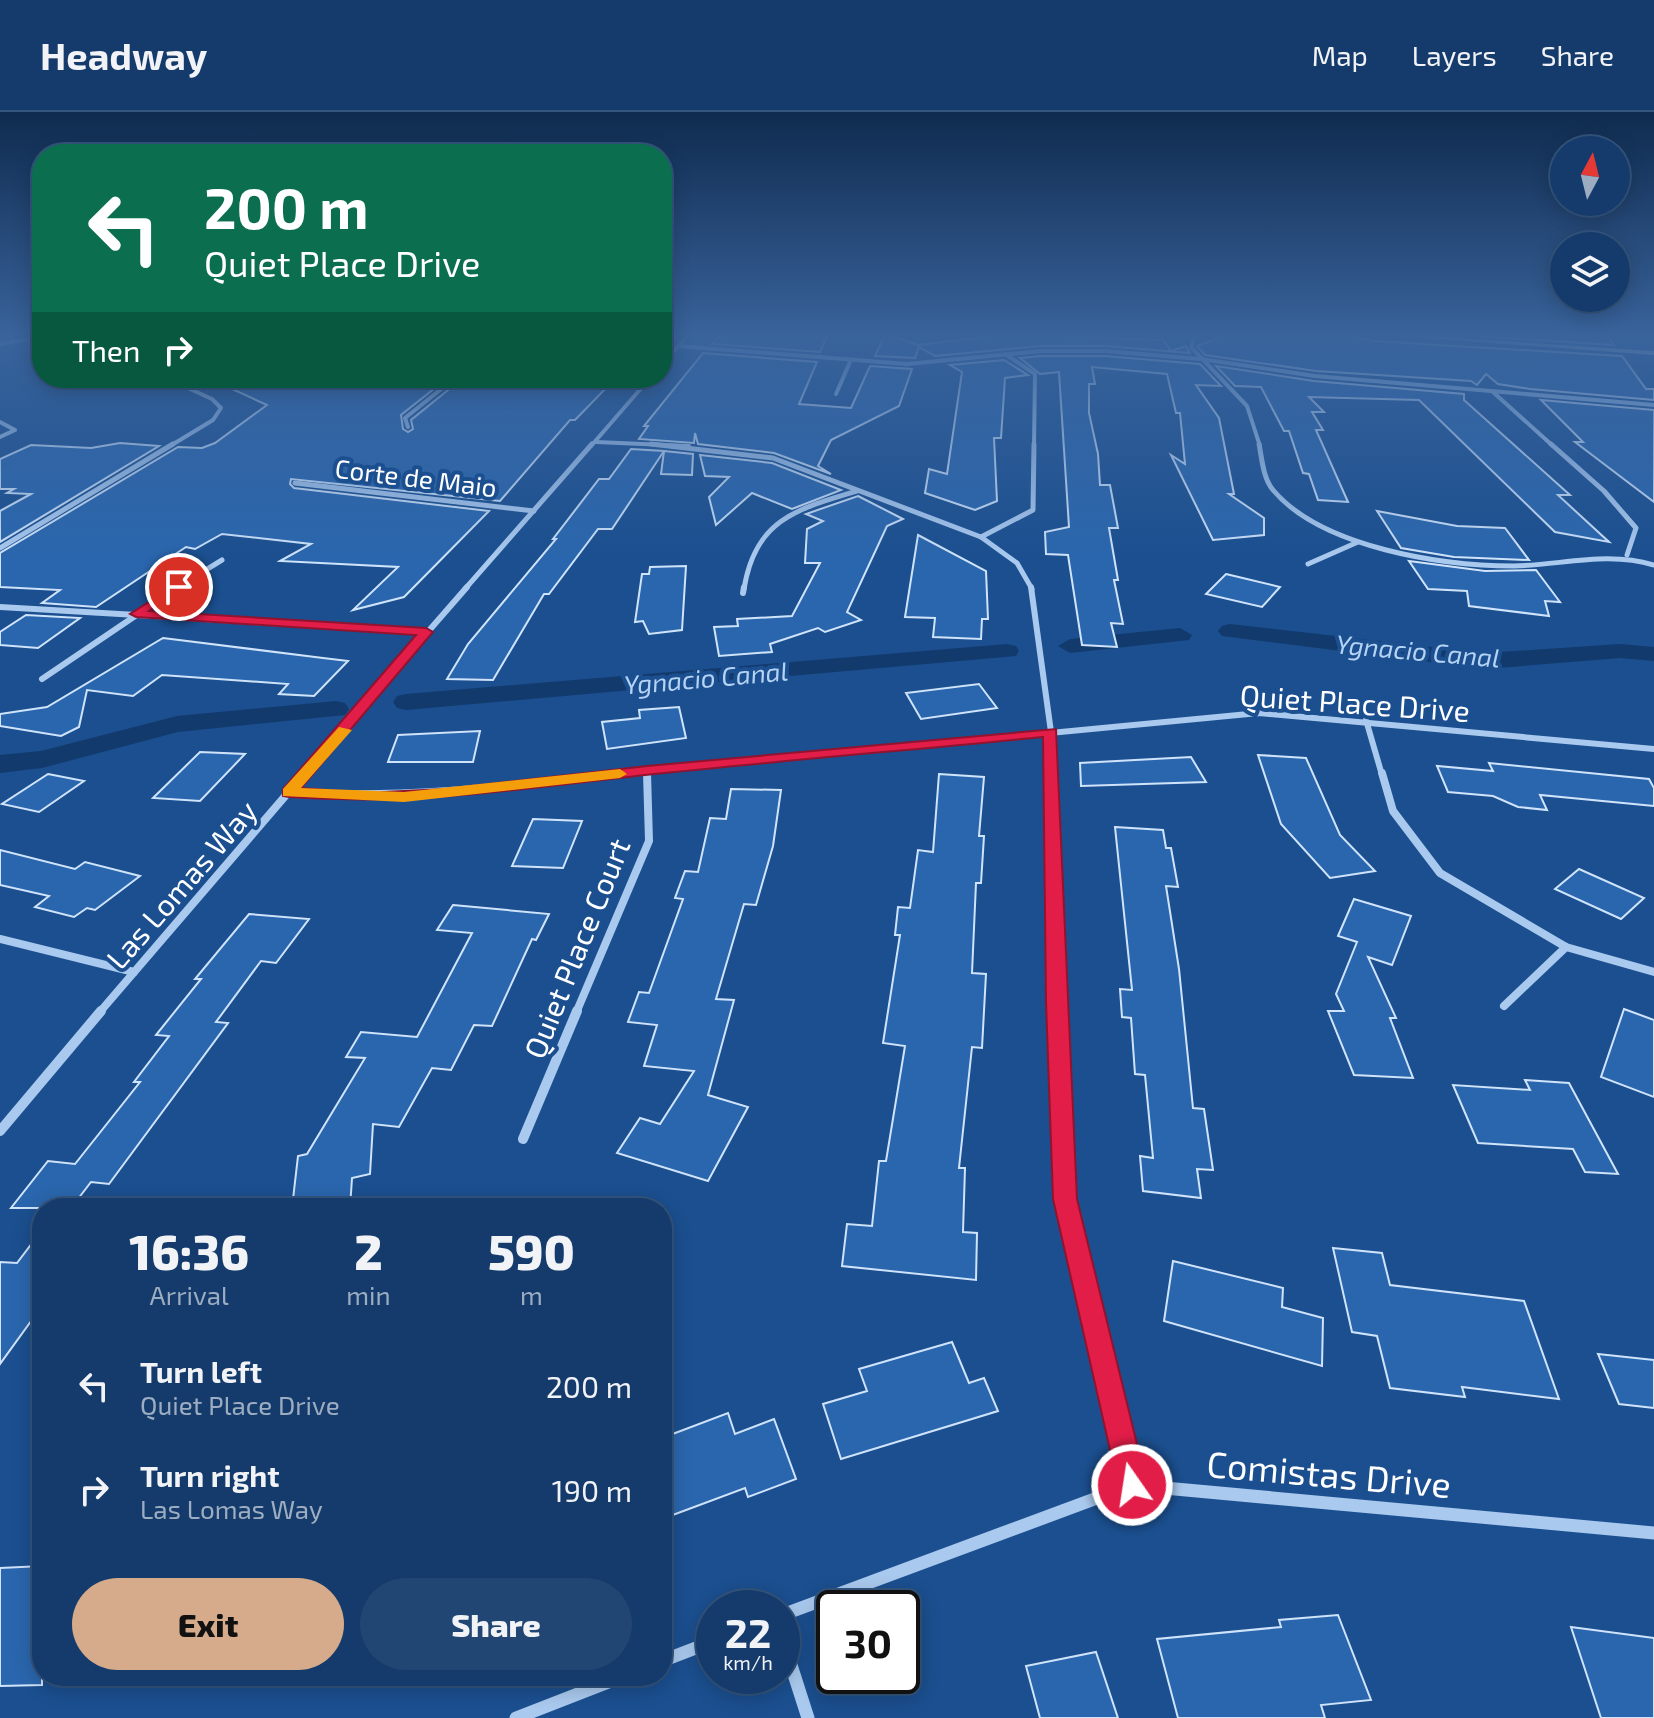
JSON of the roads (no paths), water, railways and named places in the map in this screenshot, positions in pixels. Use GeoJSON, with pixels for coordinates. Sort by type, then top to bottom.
{"type":"FeatureCollection","features":[{"type":"Feature","properties":{"kind":"street"},"geometry":{"type":"LineString","coordinates":[[0,548],[182,442],[213,420],[220,409]]}},
{"type":"Feature","properties":{"kind":"street"},"geometry":{"type":"LineString","coordinates":[[408,427],[405,418],[416,409]]}},
{"type":"Feature","properties":{"kind":"street","name":"Las Lomas Way"},"geometry":{"type":"LineString","coordinates":[[0,1131],[426,632],[624,409]]}},
{"type":"Feature","properties":{"kind":"street"},"geometry":{"type":"LineString","coordinates":[[981,537],[1033,510],[1034,409]]}},
{"type":"Feature","properties":{"kind":"street"},"geometry":{"type":"LineString","coordinates":[[1247,409],[1251,413],[1270,487],[1296,512],[1358,542],[1453,560],[1538,565],[1627,555],[1654,565]]}},
{"type":"Feature","properties":{"kind":"street"},"geometry":{"type":"LineString","coordinates":[[1510,409],[1616,500],[1636,528],[1627,555]]}},
{"type":"Feature","properties":{"kind":"street"},"geometry":{"type":"LineString","coordinates":[[0,422],[15,430],[0,437]]}},
{"type":"Feature","properties":{"kind":"street"},"geometry":{"type":"LineString","coordinates":[[596,442],[741,452],[773,458],[981,537],[1017,563],[1032,589],[1051,732],[1056,1002],[1065,1199],[1132,1485]]}},
{"type":"Feature","properties":{"kind":"street","name":"Corte de Maio"},"geometry":{"type":"LineString","coordinates":[[295,483],[534,511]]}},
{"type":"Feature","properties":{"kind":"street"},"geometry":{"type":"LineString","coordinates":[[743,593],[744,573],[760,537],[789,512],[858,491]]}},
{"type":"Feature","properties":{"kind":"street"},"geometry":{"type":"LineString","coordinates":[[1308,564],[1358,542]]}},
{"type":"Feature","properties":{"kind":"street"},"geometry":{"type":"LineString","coordinates":[[42,679],[222,560]]}},
{"type":"Feature","properties":{"kind":"street"},"geometry":{"type":"LineString","coordinates":[[0,607],[426,632]]}},
{"type":"Feature","properties":{"kind":"street","name":"Quiet Place Drive"},"geometry":{"type":"LineString","coordinates":[[289,792],[404,797],[647,770],[1259,713],[1366,720],[1654,749]]}},
{"type":"Feature","properties":{"kind":"street"},"geometry":{"type":"LineString","coordinates":[[1366,720],[1393,811],[1440,873],[1566,947],[1654,972]]}},
{"type":"Feature","properties":{"kind":"street","name":"Quiet Place Court"},"geometry":{"type":"LineString","coordinates":[[523,1139],[649,841],[647,770]]}},
{"type":"Feature","properties":{"kind":"street"},"geometry":{"type":"LineString","coordinates":[[0,939],[134,972]]}},
{"type":"Feature","properties":{"kind":"street"},"geometry":{"type":"LineString","coordinates":[[1504,1006],[1566,947]]}},
{"type":"Feature","properties":{"kind":"street","name":"Comistas Drive"},"geometry":{"type":"LineString","coordinates":[[800,1608],[1132,1485],[1654,1533]]}},
{"type":"Feature","properties":{"kind":"street"},"geometry":{"type":"LineString","coordinates":[[672,1657],[696,1648]]}},
{"type":"Feature","properties":{"kind":"street"},"geometry":{"type":"LineString","coordinates":[[516,1718],[598,1686]]}},
{"type":"Feature","properties":{"kind":"street"},"geometry":{"type":"LineString","coordinates":[[800,1693],[808,1718]]}},
{"type":"Feature","properties":{"kind":"waterway","name":"Ygnacio Canal"},"geometry":{"type":"LineString","coordinates":[[1230,631],[1485,661],[1620,651],[1654,654]]}},
{"type":"Feature","properties":{"kind":"waterway","name":"Ygnacio Canal"},"geometry":{"type":"LineString","coordinates":[[1070,646],[1180,635]]}},
{"type":"Feature","properties":{"kind":"waterway","name":"Ygnacio Canal"},"geometry":{"type":"LineString","coordinates":[[406,702],[1007,651]]}},
{"type":"Feature","properties":{"kind":"waterway","name":"Ygnacio Canal"},"geometry":{"type":"LineString","coordinates":[[0,764],[42,759],[177,724],[336,709]]}}]}
